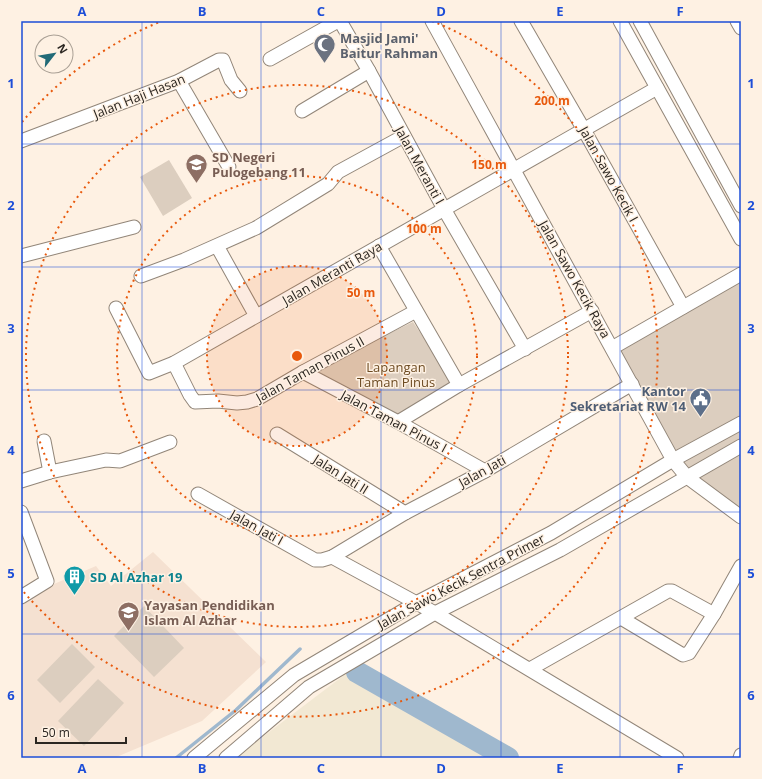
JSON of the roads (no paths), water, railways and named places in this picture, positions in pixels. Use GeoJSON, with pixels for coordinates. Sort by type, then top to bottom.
{"type":"FeatureCollection","features":[{"type":"Feature","properties":{"kind":"street"},"geometry":{"type":"LineString","coordinates":[[270,59],[339,21]]}},
{"type":"Feature","properties":{"kind":"street","name":"Jalan Meranti I"},"geometry":{"type":"LineString","coordinates":[[339,21],[369,72],[444,209],[525,349]]}},
{"type":"Feature","properties":{"kind":"street","name":"Jalan Sawo Kecik Raya"},"geometry":{"type":"LineString","coordinates":[[432,21],[673,460],[687,477],[741,517]]}},
{"type":"Feature","properties":{"kind":"street","name":"Jalan Sawo Kecik I"},"geometry":{"type":"LineString","coordinates":[[521,21],[683,307]]}},
{"type":"Feature","properties":{"kind":"street"},"geometry":{"type":"LineString","coordinates":[[620,21],[741,239]]}},
{"type":"Feature","properties":{"kind":"street"},"geometry":{"type":"LineString","coordinates":[[737,21],[741,28]]}},
{"type":"Feature","properties":{"kind":"street"},"geometry":{"type":"LineString","coordinates":[[631,40],[643,26],[741,206]]}},
{"type":"Feature","properties":{"kind":"street","name":"Jalan Haji Hasan"},"geometry":{"type":"LineString","coordinates":[[21,141],[179,81],[219,60],[223,60],[231,80],[240,91]]}},
{"type":"Feature","properties":{"kind":"street"},"geometry":{"type":"LineString","coordinates":[[302,111],[369,72]]}},
{"type":"Feature","properties":{"kind":"street"},"geometry":{"type":"LineString","coordinates":[[179,81],[229,167]]}},
{"type":"Feature","properties":{"kind":"street","name":"Jalan Meranti Raya"},"geometry":{"type":"LineString","coordinates":[[116,308],[149,373],[174,363],[657,88]]}},
{"type":"Feature","properties":{"kind":"street"},"geometry":{"type":"LineString","coordinates":[[141,276],[184,260],[256,228],[328,184],[338,172],[404,136]]}},
{"type":"Feature","properties":{"kind":"street"},"geometry":{"type":"LineString","coordinates":[[692,152],[707,144]]}},
{"type":"Feature","properties":{"kind":"street"},"geometry":{"type":"LineString","coordinates":[[22,252],[134,228]]}},
{"type":"Feature","properties":{"kind":"street"},"geometry":{"type":"LineString","coordinates":[[217,246],[256,316]]}},
{"type":"Feature","properties":{"kind":"street"},"geometry":{"type":"LineString","coordinates":[[379,246],[459,385]]}},
{"type":"Feature","properties":{"kind":"street"},"geometry":{"type":"LineString","coordinates":[[612,348],[741,274]]}},
{"type":"Feature","properties":{"kind":"street","name":"Jalan Taman Pinus II"},"geometry":{"type":"LineString","coordinates":[[174,363],[192,400],[195,402],[247,402],[257,399],[302,372],[416,311]]}},
{"type":"Feature","properties":{"kind":"street"},"geometry":{"type":"LineString","coordinates":[[398,422],[459,385],[592,311]]}},
{"type":"Feature","properties":{"kind":"street","name":"Jalan Taman Pinus I"},"geometry":{"type":"LineString","coordinates":[[302,372],[398,422],[485,471]]}},
{"type":"Feature","properties":{"kind":"street","name":"Jalan Jati"},"geometry":{"type":"LineString","coordinates":[[315,560],[322,560],[332,557],[405,513],[485,471],[632,384]]}},
{"type":"Feature","properties":{"kind":"street","name":"Jalan Sawo Kecik Sentra Primer"},"geometry":{"type":"LineString","coordinates":[[194,758],[294,675],[416,603],[551,532],[673,460],[741,423]]}},
{"type":"Feature","properties":{"kind":"street","name":"Jalan Jati II"},"geometry":{"type":"LineString","coordinates":[[277,434],[405,513]]}},
{"type":"Feature","properties":{"kind":"street"},"geometry":{"type":"LineString","coordinates":[[44,441],[50,472]]}},
{"type":"Feature","properties":{"kind":"street"},"geometry":{"type":"LineString","coordinates":[[21,481],[50,472],[106,460],[120,461],[170,442]]}},
{"type":"Feature","properties":{"kind":"street","name":"Jalan Sawo Kecik Sentra Primer"},"geometry":{"type":"LineString","coordinates":[[226,758],[309,687],[435,613],[560,550],[741,446]]}},
{"type":"Feature","properties":{"kind":"street","name":"Jalan Jati I"},"geometry":{"type":"LineString","coordinates":[[198,494],[315,560]]}},
{"type":"Feature","properties":{"kind":"street"},"geometry":{"type":"LineString","coordinates":[[21,512],[47,581],[21,597]]}},
{"type":"Feature","properties":{"kind":"street"},"geometry":{"type":"LineString","coordinates":[[551,532],[560,550]]}},
{"type":"Feature","properties":{"kind":"street"},"geometry":{"type":"LineString","coordinates":[[332,557],[435,613],[677,758]]}},
{"type":"Feature","properties":{"kind":"street"},"geometry":{"type":"LineString","coordinates":[[621,618],[684,655],[689,653],[714,614],[741,566]]}},
{"type":"Feature","properties":{"kind":"street"},"geometry":{"type":"LineString","coordinates":[[530,669],[664,593],[672,591],[714,614]]}},
{"type":"Feature","properties":{"kind":"street"},"geometry":{"type":"LineString","coordinates":[[294,675],[309,687]]}},
{"type":"Feature","properties":{"kind":"waterway"},"geometry":{"type":"LineString","coordinates":[[176,758],[236,710],[300,649]]}},
{"type":"Feature","properties":{"kind":"waterway"},"geometry":{"type":"LineString","coordinates":[[357,672],[508,758]]}},
{"type":"Feature","properties":{"kind":"place","name":"Masjid Jami' Baitur Rahman"},"geometry":{"type":"Point","coordinates":[325,64]}},
{"type":"Feature","properties":{"kind":"place","name":"SD Negeri Pulogebang 11"},"geometry":{"type":"Point","coordinates":[197,184]}},
{"type":"Feature","properties":{"kind":"place","name":"Kantor Sekretariat RW 14"},"geometry":{"type":"Point","coordinates":[701,418]}},
{"type":"Feature","properties":{"kind":"place","name":"SD Al Azhar 19"},"geometry":{"type":"Point","coordinates":[74,596]}},
{"type":"Feature","properties":{"kind":"place","name":"Yayasan Pendidikan Islam Al Azhar"},"geometry":{"type":"Point","coordinates":[128,632]}},
{"type":"Feature","properties":{"kind":"park label","name":"Lapangan Taman Pinus"},"geometry":{"type":"Point","coordinates":[396,374]}}]}
